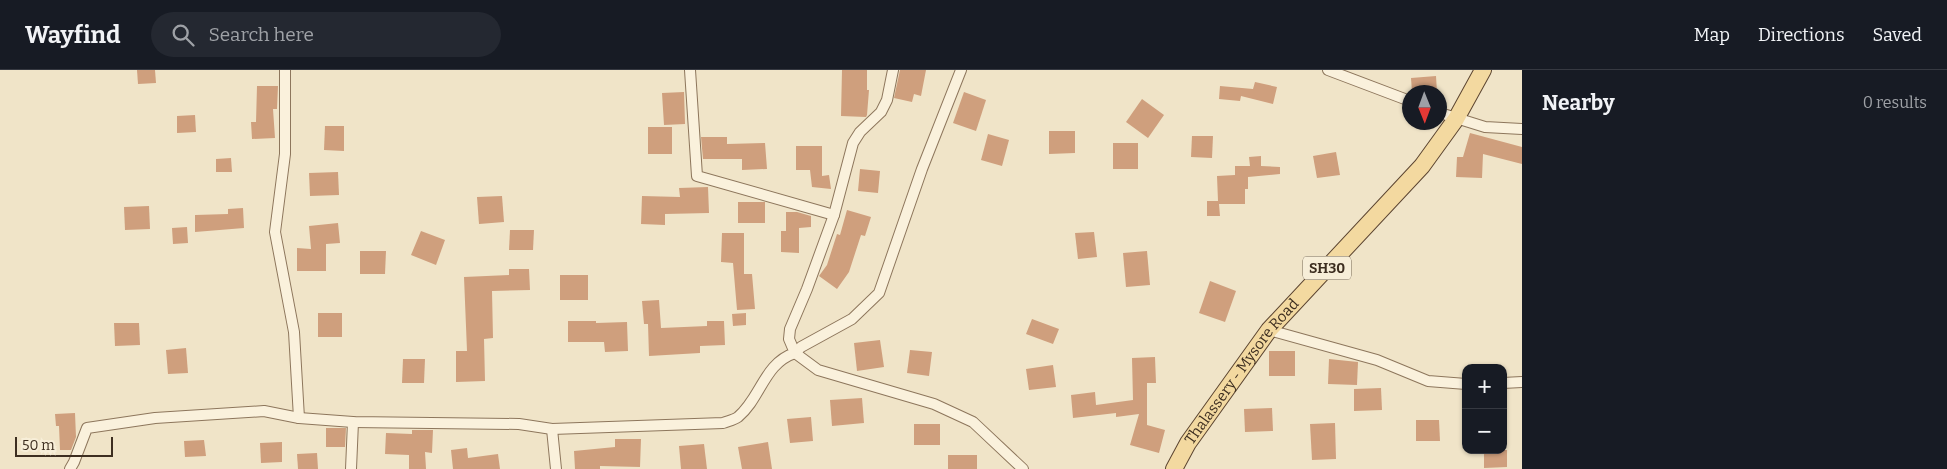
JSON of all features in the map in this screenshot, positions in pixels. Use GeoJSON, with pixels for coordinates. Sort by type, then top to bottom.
{"type":"FeatureCollection","features":[{"type":"Feature","properties":{"kind":"main road","name":"Thalassery - Mysore Road"},"geometry":{"type":"LineString","coordinates":[[1174,469],[1188,443],[1269,330],[1422,166],[1456,119],[1483,70]]}},
{"type":"Feature","properties":{"kind":"street"},"geometry":{"type":"LineString","coordinates":[[285,70],[285,154],[275,232],[294,332],[299,418]]}},
{"type":"Feature","properties":{"kind":"street"},"geometry":{"type":"LineString","coordinates":[[690,70],[697,176],[834,215]]}},
{"type":"Feature","properties":{"kind":"street"},"geometry":{"type":"LineString","coordinates":[[893,70],[887,100],[881,112],[860,132],[853,143],[834,215],[807,290],[790,329],[789,339],[795,352],[818,370],[934,404],[973,422],[1023,469]]}},
{"type":"Feature","properties":{"kind":"street"},"geometry":{"type":"LineString","coordinates":[[70,469],[87,428],[155,418],[264,412],[299,418],[353,422],[519,424],[552,428],[723,423],[736,419],[745,410],[775,363],[852,319],[879,293],[922,169],[961,70]]}},
{"type":"Feature","properties":{"kind":"street"},"geometry":{"type":"LineString","coordinates":[[1328,70],[1402,98]]}},
{"type":"Feature","properties":{"kind":"street"},"geometry":{"type":"LineString","coordinates":[[1447,116],[1485,126],[1522,129]]}},
{"type":"Feature","properties":{"kind":"street"},"geometry":{"type":"LineString","coordinates":[[1269,330],[1377,360],[1428,381],[1462,384]]}},
{"type":"Feature","properties":{"kind":"street"},"geometry":{"type":"LineString","coordinates":[[1507,384],[1522,382]]}},
{"type":"Feature","properties":{"kind":"street"},"geometry":{"type":"LineString","coordinates":[[350,469],[353,422]]}},
{"type":"Feature","properties":{"kind":"street"},"geometry":{"type":"LineString","coordinates":[[552,428],[556,469]]}},
{"type":"Feature","properties":{"kind":"building"},"geometry":{"type":"Polygon","coordinates":[[[137,70],[155,70],[156,83],[138,84],[137,70]]]}},
{"type":"Feature","properties":{"kind":"building"},"geometry":{"type":"Polygon","coordinates":[[[842,70],[867,70],[867,90],[869,90],[866,117],[841,116],[842,70]]]}},
{"type":"Feature","properties":{"kind":"building"},"geometry":{"type":"Polygon","coordinates":[[[900,70],[926,70],[921,96],[914,94],[912,102],[894,98],[900,70]]]}},
{"type":"Feature","properties":{"kind":"building"},"geometry":{"type":"Polygon","coordinates":[[[1436,76],[1437,85],[1412,85],[1411,78],[1436,76]]]}},
{"type":"Feature","properties":{"kind":"building"},"geometry":{"type":"Polygon","coordinates":[[[1255,82],[1277,87],[1273,104],[1241,96],[1240,101],[1219,99],[1220,86],[1253,89],[1255,82]]]}},
{"type":"Feature","properties":{"kind":"building"},"geometry":{"type":"Polygon","coordinates":[[[257,86],[278,86],[277,109],[273,109],[275,138],[252,139],[251,122],[256,122],[257,86]]]}},
{"type":"Feature","properties":{"kind":"building"},"geometry":{"type":"Polygon","coordinates":[[[684,92],[685,124],[664,125],[662,93],[684,92]]]}},
{"type":"Feature","properties":{"kind":"building"},"geometry":{"type":"Polygon","coordinates":[[[964,92],[986,100],[976,131],[953,123],[964,92]]]}},
{"type":"Feature","properties":{"kind":"building"},"geometry":{"type":"Polygon","coordinates":[[[1142,99],[1164,115],[1148,138],[1126,122],[1142,99]]]}},
{"type":"Feature","properties":{"kind":"building"},"geometry":{"type":"Polygon","coordinates":[[[195,115],[196,132],[177,133],[177,116],[195,115]]]}},
{"type":"Feature","properties":{"kind":"building"},"geometry":{"type":"Polygon","coordinates":[[[325,126],[344,126],[344,151],[324,150],[325,126]]]}},
{"type":"Feature","properties":{"kind":"building"},"geometry":{"type":"Polygon","coordinates":[[[648,127],[672,127],[672,154],[648,154],[648,127]]]}},
{"type":"Feature","properties":{"kind":"building"},"geometry":{"type":"Polygon","coordinates":[[[1049,131],[1075,131],[1075,153],[1049,154],[1049,131]]]}},
{"type":"Feature","properties":{"kind":"building"},"geometry":{"type":"Polygon","coordinates":[[[1470,133],[1522,147],[1522,164],[1483,154],[1482,178],[1456,177],[1457,157],[1463,157],[1470,133]]]}},
{"type":"Feature","properties":{"kind":"building"},"geometry":{"type":"Polygon","coordinates":[[[988,134],[1009,140],[1002,166],[981,160],[988,134]]]}},
{"type":"Feature","properties":{"kind":"building"},"geometry":{"type":"Polygon","coordinates":[[[1192,136],[1213,136],[1212,158],[1191,157],[1192,136]]]}},
{"type":"Feature","properties":{"kind":"building"},"geometry":{"type":"Polygon","coordinates":[[[701,137],[727,137],[727,144],[765,143],[767,169],[742,170],[742,159],[703,159],[701,137]]]}},
{"type":"Feature","properties":{"kind":"building"},"geometry":{"type":"Polygon","coordinates":[[[1113,143],[1138,143],[1138,169],[1113,169],[1113,143]]]}},
{"type":"Feature","properties":{"kind":"building"},"geometry":{"type":"Polygon","coordinates":[[[796,146],[822,146],[822,176],[829,175],[831,189],[812,187],[810,170],[796,170],[796,146]]]}},
{"type":"Feature","properties":{"kind":"building"},"geometry":{"type":"Polygon","coordinates":[[[1336,152],[1340,175],[1317,178],[1313,156],[1336,152]]]}},
{"type":"Feature","properties":{"kind":"building"},"geometry":{"type":"Polygon","coordinates":[[[1261,156],[1261,166],[1280,167],[1280,174],[1248,177],[1248,189],[1245,189],[1245,204],[1219,204],[1220,216],[1207,216],[1207,201],[1218,201],[1217,176],[1235,175],[1235,166],[1250,166],[1249,157],[1261,156]]]}},
{"type":"Feature","properties":{"kind":"building"},"geometry":{"type":"Polygon","coordinates":[[[231,158],[232,172],[216,172],[216,159],[231,158]]]}},
{"type":"Feature","properties":{"kind":"building"},"geometry":{"type":"Polygon","coordinates":[[[860,169],[880,171],[878,193],[858,191],[860,169]]]}},
{"type":"Feature","properties":{"kind":"building"},"geometry":{"type":"Polygon","coordinates":[[[338,172],[339,195],[310,196],[309,173],[338,172]]]}},
{"type":"Feature","properties":{"kind":"building"},"geometry":{"type":"Polygon","coordinates":[[[708,187],[709,213],[665,214],[665,225],[641,224],[642,196],[680,197],[679,188],[708,187]]]}},
{"type":"Feature","properties":{"kind":"building"},"geometry":{"type":"Polygon","coordinates":[[[502,196],[504,222],[479,224],[477,197],[502,196]]]}},
{"type":"Feature","properties":{"kind":"building"},"geometry":{"type":"Polygon","coordinates":[[[738,202],[765,202],[765,223],[738,223],[738,202]]]}},
{"type":"Feature","properties":{"kind":"building"},"geometry":{"type":"Polygon","coordinates":[[[149,206],[150,229],[125,230],[124,207],[149,206]]]}},
{"type":"Feature","properties":{"kind":"building"},"geometry":{"type":"Polygon","coordinates":[[[243,208],[244,228],[195,232],[195,215],[228,214],[228,209],[243,208]]]}},
{"type":"Feature","properties":{"kind":"building"},"geometry":{"type":"Polygon","coordinates":[[[847,210],[871,217],[865,236],[861,235],[849,272],[837,289],[819,276],[827,265],[837,234],[840,235],[847,210]]]}},
{"type":"Feature","properties":{"kind":"building"},"geometry":{"type":"Polygon","coordinates":[[[786,212],[797,212],[811,216],[811,227],[799,228],[799,253],[781,252],[781,231],[786,231],[786,212]]]}},
{"type":"Feature","properties":{"kind":"building"},"geometry":{"type":"Polygon","coordinates":[[[338,223],[340,243],[326,244],[326,271],[297,271],[297,248],[311,249],[309,226],[338,223]]]}},
{"type":"Feature","properties":{"kind":"building"},"geometry":{"type":"Polygon","coordinates":[[[187,227],[188,243],[173,244],[172,228],[187,227]]]}},
{"type":"Feature","properties":{"kind":"building"},"geometry":{"type":"Polygon","coordinates":[[[510,230],[534,230],[533,250],[509,250],[510,230]]]}},
{"type":"Feature","properties":{"kind":"building"},"geometry":{"type":"Polygon","coordinates":[[[421,231],[445,240],[436,265],[411,255],[421,231]]]}},
{"type":"Feature","properties":{"kind":"building"},"geometry":{"type":"Polygon","coordinates":[[[1094,232],[1097,257],[1078,259],[1075,233],[1094,232]]]}},
{"type":"Feature","properties":{"kind":"building"},"geometry":{"type":"Polygon","coordinates":[[[722,233],[744,233],[744,274],[752,274],[755,309],[737,310],[733,263],[721,262],[722,233]]]}},
{"type":"Feature","properties":{"kind":"building"},"geometry":{"type":"Polygon","coordinates":[[[360,251],[386,251],[385,274],[360,274],[360,251]]]}},
{"type":"Feature","properties":{"kind":"building"},"geometry":{"type":"Polygon","coordinates":[[[1147,251],[1150,285],[1126,287],[1123,253],[1147,251]]]}},
{"type":"Feature","properties":{"kind":"building"},"geometry":{"type":"Polygon","coordinates":[[[509,269],[529,269],[530,290],[492,291],[493,338],[484,339],[485,381],[456,382],[456,351],[467,351],[464,277],[509,275],[509,269]]]}},
{"type":"Feature","properties":{"kind":"building"},"geometry":{"type":"Polygon","coordinates":[[[560,275],[588,275],[588,300],[560,300],[560,275]]]}},
{"type":"Feature","properties":{"kind":"building"},"geometry":{"type":"Polygon","coordinates":[[[1210,281],[1236,291],[1225,322],[1199,313],[1210,281]]]}},
{"type":"Feature","properties":{"kind":"building"},"geometry":{"type":"Polygon","coordinates":[[[659,300],[661,328],[707,326],[707,321],[724,321],[725,345],[700,346],[700,353],[649,356],[648,324],[644,324],[642,301],[659,300]]]}},
{"type":"Feature","properties":{"kind":"building"},"geometry":{"type":"Polygon","coordinates":[[[318,313],[342,313],[342,337],[318,337],[318,313]]]}},
{"type":"Feature","properties":{"kind":"building"},"geometry":{"type":"Polygon","coordinates":[[[746,313],[746,325],[733,326],[732,314],[746,313]]]}},
{"type":"Feature","properties":{"kind":"building"},"geometry":{"type":"Polygon","coordinates":[[[1032,319],[1059,329],[1053,344],[1026,334],[1032,319]]]}},
{"type":"Feature","properties":{"kind":"building"},"geometry":{"type":"Polygon","coordinates":[[[568,321],[596,321],[596,323],[627,322],[628,351],[605,352],[604,342],[568,342],[568,321]]]}},
{"type":"Feature","properties":{"kind":"building"},"geometry":{"type":"Polygon","coordinates":[[[114,323],[139,323],[140,345],[115,346],[114,323]]]}},
{"type":"Feature","properties":{"kind":"building"},"geometry":{"type":"Polygon","coordinates":[[[880,340],[884,367],[857,371],[854,343],[880,340]]]}},
{"type":"Feature","properties":{"kind":"building"},"geometry":{"type":"Polygon","coordinates":[[[186,348],[188,373],[168,374],[166,350],[186,348]]]}},
{"type":"Feature","properties":{"kind":"building"},"geometry":{"type":"Polygon","coordinates":[[[910,350],[932,352],[929,376],[907,373],[910,350]]]}},
{"type":"Feature","properties":{"kind":"building"},"geometry":{"type":"Polygon","coordinates":[[[1269,351],[1295,351],[1295,376],[1269,376],[1269,351]]]}},
{"type":"Feature","properties":{"kind":"building"},"geometry":{"type":"Polygon","coordinates":[[[1155,357],[1156,383],[1147,383],[1147,425],[1165,430],[1159,453],[1130,445],[1139,414],[1116,417],[1116,413],[1073,418],[1071,395],[1095,392],[1096,405],[1133,400],[1132,358],[1155,357]]]}},
{"type":"Feature","properties":{"kind":"building"},"geometry":{"type":"Polygon","coordinates":[[[403,359],[425,359],[424,383],[402,383],[403,359]]]}},
{"type":"Feature","properties":{"kind":"building"},"geometry":{"type":"Polygon","coordinates":[[[1329,359],[1358,362],[1357,385],[1328,384],[1329,359]]]}},
{"type":"Feature","properties":{"kind":"building"},"geometry":{"type":"Polygon","coordinates":[[[1053,365],[1056,387],[1029,390],[1026,369],[1053,365]]]}},
{"type":"Feature","properties":{"kind":"building"},"geometry":{"type":"Polygon","coordinates":[[[1381,388],[1382,410],[1354,411],[1354,389],[1381,388]]]}},
{"type":"Feature","properties":{"kind":"building"},"geometry":{"type":"Polygon","coordinates":[[[862,398],[864,423],[832,426],[830,400],[862,398]]]}},
{"type":"Feature","properties":{"kind":"building"},"geometry":{"type":"Polygon","coordinates":[[[1272,408],[1273,431],[1245,432],[1244,409],[1272,408]]]}},
{"type":"Feature","properties":{"kind":"building"},"geometry":{"type":"Polygon","coordinates":[[[75,413],[76,437],[71,450],[60,450],[59,426],[56,426],[55,414],[75,413]]]}},
{"type":"Feature","properties":{"kind":"building"},"geometry":{"type":"Polygon","coordinates":[[[811,417],[813,441],[790,443],[787,419],[811,417]]]}},
{"type":"Feature","properties":{"kind":"building"},"geometry":{"type":"Polygon","coordinates":[[[1416,420],[1439,420],[1440,441],[1416,441],[1416,420]]]}},
{"type":"Feature","properties":{"kind":"building"},"geometry":{"type":"Polygon","coordinates":[[[1335,423],[1336,459],[1312,460],[1310,424],[1335,423]]]}},
{"type":"Feature","properties":{"kind":"building"},"geometry":{"type":"Polygon","coordinates":[[[914,424],[940,424],[940,445],[914,445],[914,424]]]}},
{"type":"Feature","properties":{"kind":"building"},"geometry":{"type":"Polygon","coordinates":[[[326,428],[346,428],[345,447],[326,447],[326,428]]]}},
{"type":"Feature","properties":{"kind":"building"},"geometry":{"type":"Polygon","coordinates":[[[412,430],[433,430],[432,453],[425,452],[426,469],[409,469],[409,455],[385,454],[386,433],[412,434],[412,430]]]}},
{"type":"Feature","properties":{"kind":"building"},"geometry":{"type":"Polygon","coordinates":[[[615,439],[641,439],[640,467],[600,466],[600,469],[575,469],[574,451],[615,447],[615,439]]]}},
{"type":"Feature","properties":{"kind":"building"},"geometry":{"type":"Polygon","coordinates":[[[204,440],[206,456],[185,457],[184,441],[204,440]]]}},
{"type":"Feature","properties":{"kind":"building"},"geometry":{"type":"Polygon","coordinates":[[[282,442],[282,462],[261,463],[260,443],[282,442]]]}},
{"type":"Feature","properties":{"kind":"building"},"geometry":{"type":"Polygon","coordinates":[[[768,442],[772,469],[742,469],[738,447],[768,442]]]}},
{"type":"Feature","properties":{"kind":"building"},"geometry":{"type":"Polygon","coordinates":[[[704,444],[707,469],[681,469],[679,446],[704,444]]]}},
{"type":"Feature","properties":{"kind":"building"},"geometry":{"type":"Polygon","coordinates":[[[467,448],[468,458],[498,454],[500,469],[453,469],[451,450],[467,448]]]}},
{"type":"Feature","properties":{"kind":"building"},"geometry":{"type":"Polygon","coordinates":[[[317,453],[318,469],[298,469],[297,454],[317,453]]]}},
{"type":"Feature","properties":{"kind":"building"},"geometry":{"type":"Polygon","coordinates":[[[1484,454],[1507,454],[1507,467],[1484,468],[1484,454]]]}},
{"type":"Feature","properties":{"kind":"building"},"geometry":{"type":"Polygon","coordinates":[[[948,455],[977,455],[977,469],[948,469],[948,455]]]}}]}
